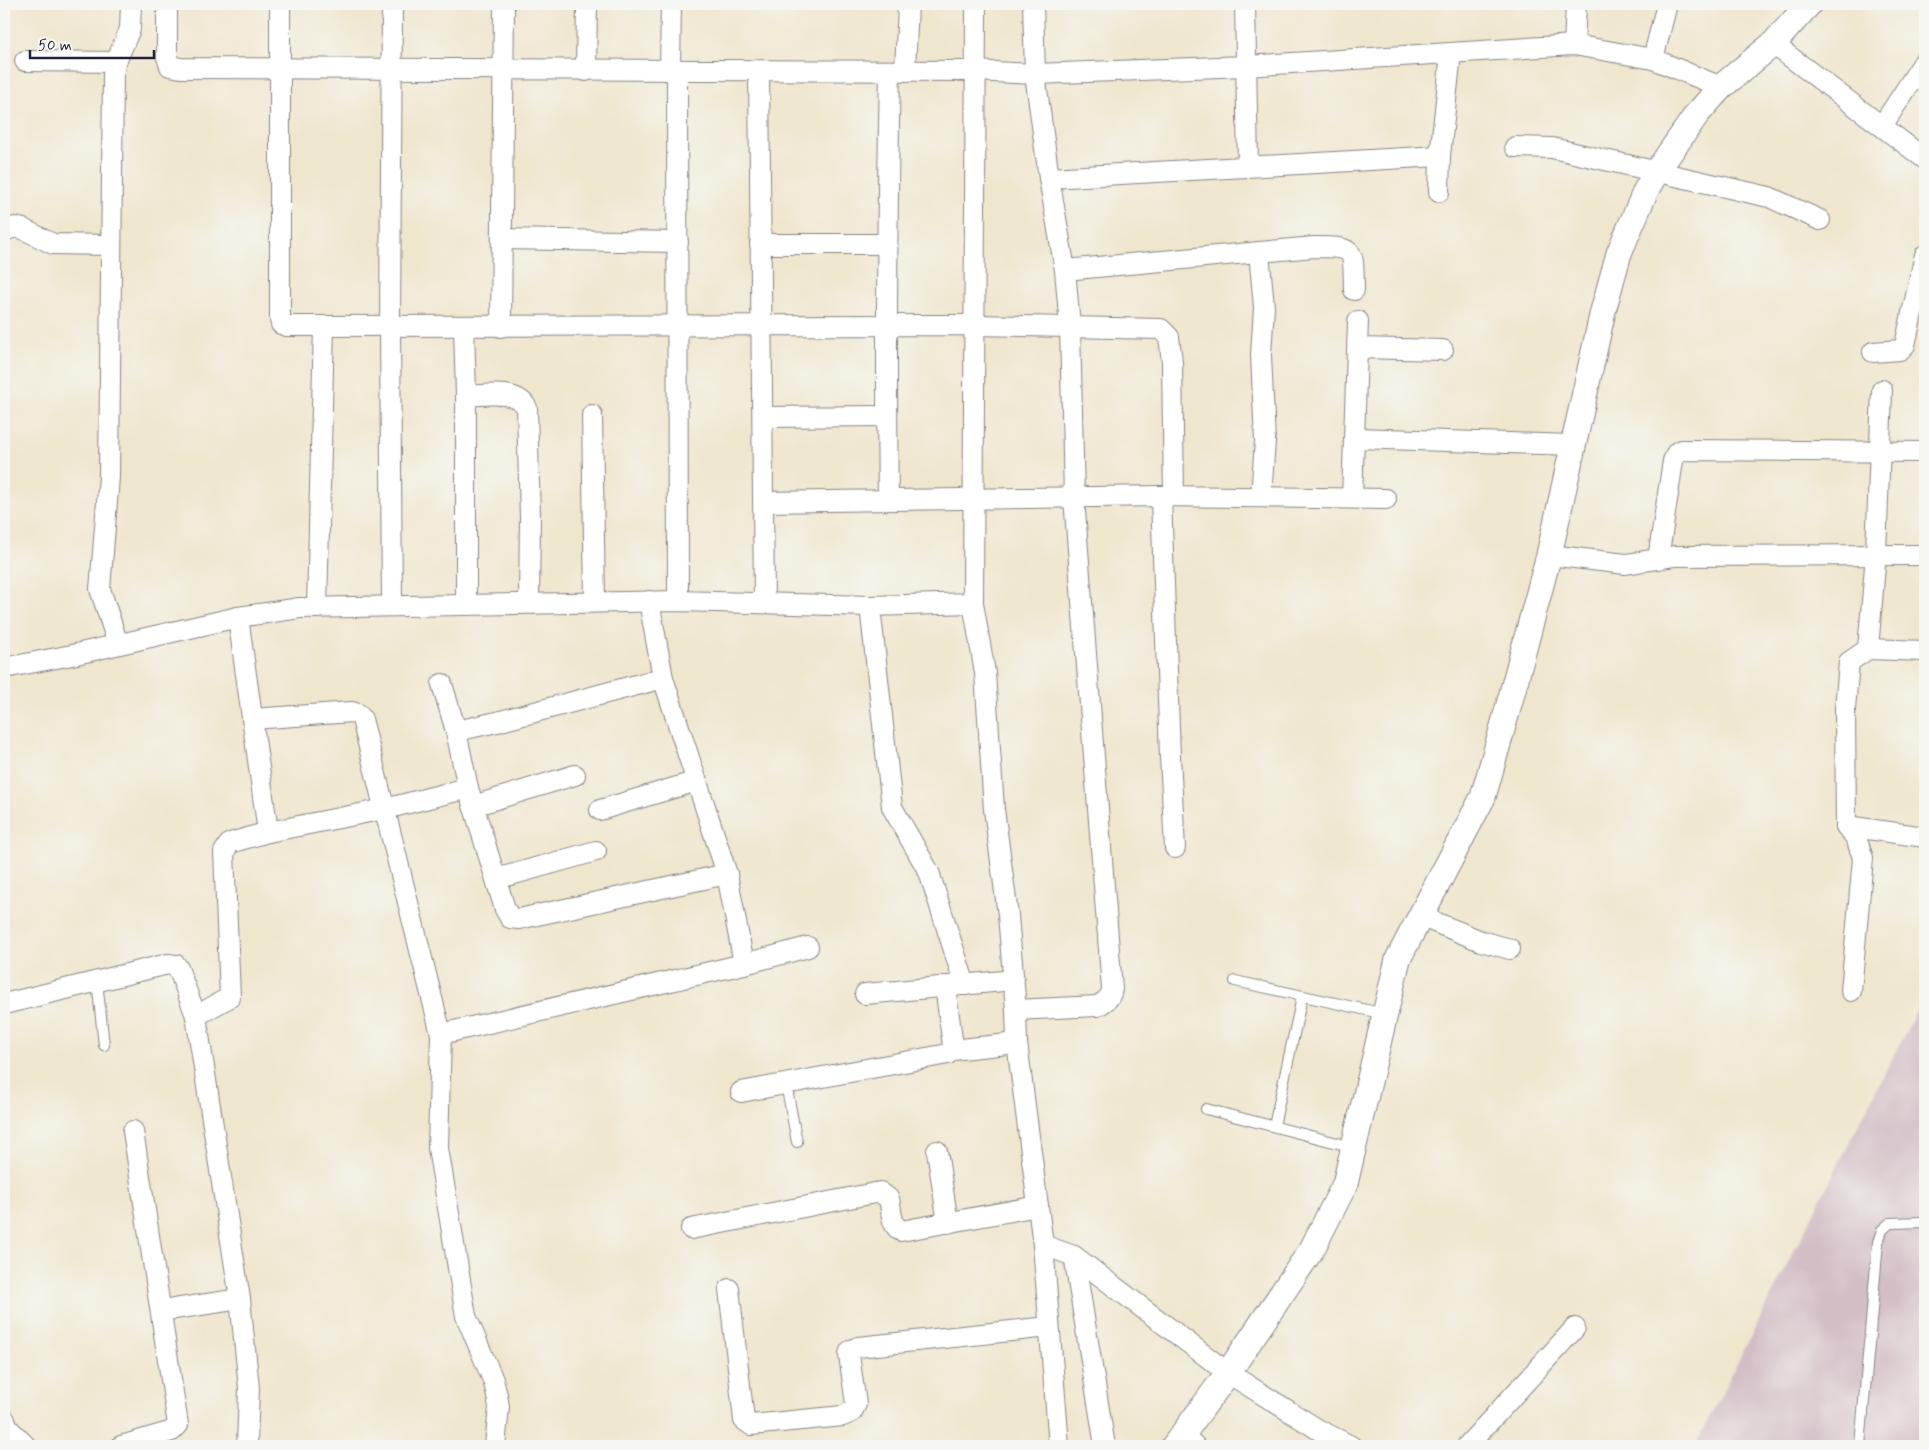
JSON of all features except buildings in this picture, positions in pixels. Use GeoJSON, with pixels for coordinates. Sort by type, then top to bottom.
{"type":"FeatureCollection","features":[{"type":"Feature","properties":{"kind":"street"},"geometry":{"type":"LineString","coordinates":[[118,644],[100,589],[109,477],[113,74],[130,29],[131,4]]}},
{"type":"Feature","properties":{"kind":"street"},"geometry":{"type":"LineString","coordinates":[[167,4],[166,57],[170,66],[181,68],[280,70],[974,71],[1035,74],[1246,66],[1450,54],[1574,44],[1653,59],[1721,87]]}},
{"type":"Feature","properties":{"kind":"street"},"geometry":{"type":"LineString","coordinates":[[280,4],[280,322],[286,326],[974,325],[1157,328],[1164,330],[1169,337],[1172,362],[1167,496],[1170,757],[1176,848]]}},
{"type":"Feature","properties":{"kind":"street"},"geometry":{"type":"LineString","coordinates":[[392,4],[390,327],[392,605]]}},
{"type":"Feature","properties":{"kind":"street"},"geometry":{"type":"LineString","coordinates":[[501,327],[504,4]]}},
{"type":"Feature","properties":{"kind":"street"},"geometry":{"type":"LineString","coordinates":[[586,70],[587,4]]}},
{"type":"Feature","properties":{"kind":"street"},"geometry":{"type":"LineString","coordinates":[[671,4],[679,326],[678,601]]}},
{"type":"Feature","properties":{"kind":"street"},"geometry":{"type":"LineString","coordinates":[[888,499],[886,244],[897,71],[908,4]]}},
{"type":"Feature","properties":{"kind":"street"},"geometry":{"type":"LineString","coordinates":[[976,4],[974,71],[974,603],[985,673],[994,809],[1008,916],[1017,1042],[1043,1245],[1059,1446]]}},
{"type":"Feature","properties":{"kind":"street"},"geometry":{"type":"LineString","coordinates":[[1016,1010],[1097,1006],[1107,1000],[1111,995],[1112,989],[1074,498],[1070,326],[1065,270],[1049,178],[1035,74],[1033,4]]}},
{"type":"Feature","properties":{"kind":"street"},"geometry":{"type":"LineString","coordinates":[[1245,4],[1248,166]]}},
{"type":"Feature","properties":{"kind":"street"},"geometry":{"type":"LineString","coordinates":[[1574,44],[1576,4]]}},
{"type":"Feature","properties":{"kind":"street"},"geometry":{"type":"LineString","coordinates":[[1653,59],[1667,4]]}},
{"type":"Feature","properties":{"kind":"street"},"geometry":{"type":"LineString","coordinates":[[1184,1442],[1312,1249],[1346,1184],[1398,959],[1482,797],[1507,712],[1548,555],[1603,311],[1620,253],[1646,190],[1697,114],[1721,87],[1773,44],[1809,4]]}},
{"type":"Feature","properties":{"kind":"street"},"geometry":{"type":"LineString","coordinates":[[1773,44],[1925,159]]}},
{"type":"Feature","properties":{"kind":"street"},"geometry":{"type":"LineString","coordinates":[[1439,192],[1440,156],[1450,54]]}},
{"type":"Feature","properties":{"kind":"street"},"geometry":{"type":"LineString","coordinates":[[1882,126],[1925,60]]}},
{"type":"Feature","properties":{"kind":"street"},"geometry":{"type":"LineString","coordinates":[[25,61],[116,62]]}},
{"type":"Feature","properties":{"kind":"street"},"geometry":{"type":"LineString","coordinates":[[759,71],[764,602]]}},
{"type":"Feature","properties":{"kind":"street"},"geometry":{"type":"LineString","coordinates":[[1515,147],[1552,148],[1769,197],[1820,220]]}},
{"type":"Feature","properties":{"kind":"street"},"geometry":{"type":"LineString","coordinates":[[1049,178],[1440,156]]}},
{"type":"Feature","properties":{"kind":"street"},"geometry":{"type":"LineString","coordinates":[[4,231],[15,227],[23,229],[53,244],[111,244]]}},
{"type":"Feature","properties":{"kind":"street"},"geometry":{"type":"LineString","coordinates":[[502,239],[678,242]]}},
{"type":"Feature","properties":{"kind":"street"},"geometry":{"type":"LineString","coordinates":[[760,244],[886,244]]}},
{"type":"Feature","properties":{"kind":"street"},"geometry":{"type":"LineString","coordinates":[[1065,270],[1314,247],[1341,247],[1347,249],[1352,259],[1354,290]]}},
{"type":"Feature","properties":{"kind":"street"},"geometry":{"type":"LineString","coordinates":[[1260,252],[1264,307],[1261,355],[1265,441],[1261,497]]}},
{"type":"Feature","properties":{"kind":"street"},"geometry":{"type":"LineString","coordinates":[[1873,352],[1900,350],[1905,345],[1925,255]]}},
{"type":"Feature","properties":{"kind":"street"},"geometry":{"type":"LineString","coordinates":[[1352,498],[1358,320]]}},
{"type":"Feature","properties":{"kind":"street"},"geometry":{"type":"LineString","coordinates":[[317,608],[324,326]]}},
{"type":"Feature","properties":{"kind":"street"},"geometry":{"type":"LineString","coordinates":[[464,327],[466,396],[466,604]]}},
{"type":"Feature","properties":{"kind":"street"},"geometry":{"type":"LineString","coordinates":[[1358,348],[1443,350]]}},
{"type":"Feature","properties":{"kind":"street"},"geometry":{"type":"LineString","coordinates":[[1868,649],[1876,554],[1882,390]]}},
{"type":"Feature","properties":{"kind":"street"},"geometry":{"type":"LineString","coordinates":[[466,396],[510,396],[520,399],[527,408],[530,518],[529,603]]}},
{"type":"Feature","properties":{"kind":"street"},"geometry":{"type":"LineString","coordinates":[[592,415],[595,602]]}},
{"type":"Feature","properties":{"kind":"street"},"geometry":{"type":"LineString","coordinates":[[763,417],[887,416]]}},
{"type":"Feature","properties":{"kind":"street"},"geometry":{"type":"LineString","coordinates":[[1355,438],[1573,445]]}},
{"type":"Feature","properties":{"kind":"street"},"geometry":{"type":"LineString","coordinates":[[1658,560],[1673,461],[1677,452],[1682,450],[1879,450],[1925,452]]}},
{"type":"Feature","properties":{"kind":"street"},"geometry":{"type":"LineString","coordinates":[[764,502],[1167,496],[1386,499]]}},
{"type":"Feature","properties":{"kind":"street"},"geometry":{"type":"LineString","coordinates":[[1548,555],[1626,564],[1675,556],[1925,555]]}},
{"type":"Feature","properties":{"kind":"street"},"geometry":{"type":"LineString","coordinates":[[4,668],[238,618],[300,608],[649,601],[764,602],[870,606],[974,603]]}},
{"type":"Feature","properties":{"kind":"street"},"geometry":{"type":"LineString","coordinates":[[649,601],[664,678],[727,874],[744,964]]}},
{"type":"Feature","properties":{"kind":"street"},"geometry":{"type":"LineString","coordinates":[[870,606],[892,807],[929,872],[966,985]]}},
{"type":"Feature","properties":{"kind":"street"},"geometry":{"type":"LineString","coordinates":[[238,618],[268,832]]}},
{"type":"Feature","properties":{"kind":"street"},"geometry":{"type":"LineString","coordinates":[[1851,992],[1863,858],[1856,838],[1846,826],[1845,709],[1849,662],[1868,649],[1925,651]]}},
{"type":"Feature","properties":{"kind":"street"},"geometry":{"type":"LineString","coordinates":[[456,730],[497,722],[664,678]]}},
{"type":"Feature","properties":{"kind":"street"},"geometry":{"type":"LineString","coordinates":[[442,684],[456,730],[470,797],[507,914],[514,920],[727,874]]}},
{"type":"Feature","properties":{"kind":"street"},"geometry":{"type":"LineString","coordinates":[[252,719],[352,712],[358,714],[362,719],[441,1034],[438,1148],[466,1316],[493,1380],[499,1406],[495,1446]]}},
{"type":"Feature","properties":{"kind":"street"},"geometry":{"type":"LineString","coordinates":[[196,1016],[230,998],[225,848],[234,841],[268,832],[385,809],[470,797],[575,775]]}},
{"type":"Feature","properties":{"kind":"street"},"geometry":{"type":"LineString","coordinates":[[600,810],[698,781]]}},
{"type":"Feature","properties":{"kind":"street"},"geometry":{"type":"LineString","coordinates":[[1846,826],[1925,836]]}},
{"type":"Feature","properties":{"kind":"street"},"geometry":{"type":"LineString","coordinates":[[496,879],[596,851]]}},
{"type":"Feature","properties":{"kind":"street"},"geometry":{"type":"LineString","coordinates":[[1420,916],[1481,941],[1510,949]]}},
{"type":"Feature","properties":{"kind":"street"},"geometry":{"type":"LineString","coordinates":[[441,1034],[744,964],[808,947]]}},
{"type":"Feature","properties":{"kind":"street"},"geometry":{"type":"LineString","coordinates":[[4,1004],[168,964],[176,965],[181,973],[196,1016],[240,1299],[249,1388],[247,1446]]}},
{"type":"Feature","properties":{"kind":"street"},"geometry":{"type":"LineString","coordinates":[[865,994],[1014,980]]}},
{"type":"Feature","properties":{"kind":"street"},"geometry":{"type":"LineString","coordinates":[[945,986],[952,1050]]}},
{"type":"Feature","properties":{"kind":"street"},"geometry":{"type":"LineString","coordinates":[[740,1092],[948,1054],[952,1050],[1017,1042]]}},
{"type":"Feature","properties":{"kind":"street"},"geometry":{"type":"LineString","coordinates":[[121,1446],[172,1431],[178,1425],[133,1131]]}},
{"type":"Feature","properties":{"kind":"street"},"geometry":{"type":"LineString","coordinates":[[937,1151],[948,1223]]}},
{"type":"Feature","properties":{"kind":"street"},"geometry":{"type":"LineString","coordinates":[[691,1229],[880,1192],[889,1199],[892,1218],[900,1231],[1038,1206]]}},
{"type":"Feature","properties":{"kind":"street"},"geometry":{"type":"LineString","coordinates":[[1043,1245],[1074,1256],[1228,1373],[1318,1430],[1351,1446]]}},
{"type":"Feature","properties":{"kind":"street"},"geometry":{"type":"LineString","coordinates":[[1074,1256],[1105,1446]]}},
{"type":"Feature","properties":{"kind":"street"},"geometry":{"type":"LineString","coordinates":[[729,1289],[744,1420],[751,1425],[843,1416],[852,1412],[856,1404],[849,1355],[850,1351],[858,1347],[1050,1327]]}},
{"type":"Feature","properties":{"kind":"street"},"geometry":{"type":"LineString","coordinates":[[161,1311],[240,1299]]}},
{"type":"Feature","properties":{"kind":"street"},"geometry":{"type":"LineString","coordinates":[[1467,1446],[1575,1328]]}},
{"type":"Feature","properties":{"kind":"street"},"geometry":{"type":"LineString","coordinates":[[4,1418],[8,1428],[26,1446]]}},
{"type":"Feature","properties":{"kind":"lane"},"geometry":{"type":"LineString","coordinates":[[97,981],[104,1045]]}},
{"type":"Feature","properties":{"kind":"lane"},"geometry":{"type":"LineString","coordinates":[[1235,981],[1385,1014]]}},
{"type":"Feature","properties":{"kind":"lane"},"geometry":{"type":"LineString","coordinates":[[1274,1126],[1302,997]]}},
{"type":"Feature","properties":{"kind":"lane"},"geometry":{"type":"LineString","coordinates":[[786,1084],[797,1142]]}},
{"type":"Feature","properties":{"kind":"lane"},"geometry":{"type":"LineString","coordinates":[[1206,1110],[1354,1147]]}},
{"type":"Feature","properties":{"kind":"lane"},"geometry":{"type":"LineString","coordinates":[[1860,1446],[1878,1242],[1882,1230],[1890,1224],[1925,1222]]}},
{"type":"Feature","properties":{"kind":"shaded area"},"geometry":{"type":"Polygon","coordinates":[[[1925,994],[1925,1446],[1695,1446],[1925,994]]]}}]}
